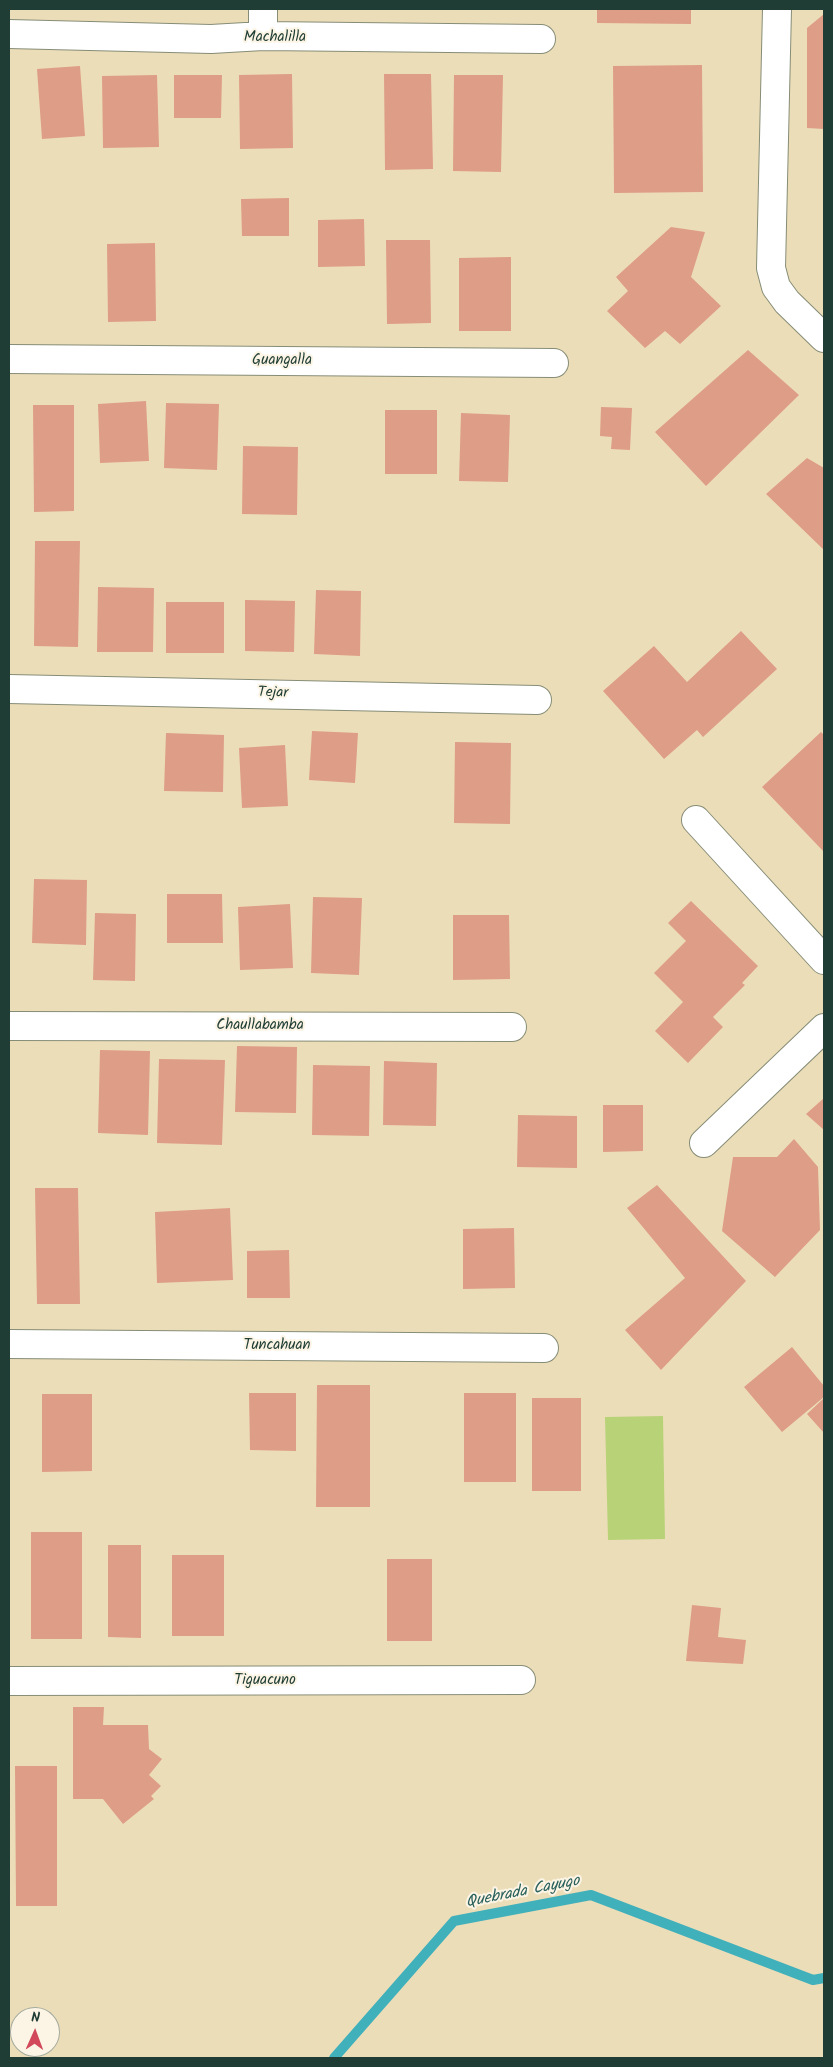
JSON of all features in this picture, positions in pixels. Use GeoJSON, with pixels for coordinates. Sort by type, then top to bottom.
{"type":"FeatureCollection","features":[{"type":"Feature","properties":{"kind":"street"},"geometry":{"type":"LineString","coordinates":[[263,9],[263,36]]}},
{"type":"Feature","properties":{"kind":"street"},"geometry":{"type":"LineString","coordinates":[[777,9],[771,268],[776,287],[824,338]]}},
{"type":"Feature","properties":{"kind":"street","name":"Machalilla"},"geometry":{"type":"LineString","coordinates":[[9,34],[211,39],[263,36],[541,39]]}},
{"type":"Feature","properties":{"kind":"street","name":"Guangalla"},"geometry":{"type":"LineString","coordinates":[[9,359],[554,363]]}},
{"type":"Feature","properties":{"kind":"street","name":"Tejar"},"geometry":{"type":"LineString","coordinates":[[9,689],[537,700]]}},
{"type":"Feature","properties":{"kind":"street"},"geometry":{"type":"LineString","coordinates":[[696,820],[824,960]]}},
{"type":"Feature","properties":{"kind":"street","name":"Chaullabamba"},"geometry":{"type":"LineString","coordinates":[[9,1026],[512,1027]]}},
{"type":"Feature","properties":{"kind":"street"},"geometry":{"type":"LineString","coordinates":[[704,1143],[824,1028]]}},
{"type":"Feature","properties":{"kind":"street","name":"Tuncahuan"},"geometry":{"type":"LineString","coordinates":[[9,1344],[544,1348]]}},
{"type":"Feature","properties":{"kind":"street","name":"Tiguacuno"},"geometry":{"type":"LineString","coordinates":[[9,1681],[521,1680]]}},
{"type":"Feature","properties":{"kind":"green space"},"geometry":{"type":"Polygon","coordinates":[[[663,1416],[665,1539],[608,1540],[605,1417],[663,1416]]]}},
{"type":"Feature","properties":{"kind":"building"},"geometry":{"type":"Polygon","coordinates":[[[597,9],[691,9],[691,24],[597,23],[597,9]]]}},
{"type":"Feature","properties":{"kind":"building"},"geometry":{"type":"Polygon","coordinates":[[[824,14],[824,129],[807,128],[807,28],[824,14]]]}},
{"type":"Feature","properties":{"kind":"building"},"geometry":{"type":"Polygon","coordinates":[[[702,65],[703,192],[614,193],[613,66],[702,65]]]}},
{"type":"Feature","properties":{"kind":"building"},"geometry":{"type":"Polygon","coordinates":[[[80,66],[85,136],[42,139],[37,69],[80,66]]]}},
{"type":"Feature","properties":{"kind":"building"},"geometry":{"type":"Polygon","coordinates":[[[292,74],[293,148],[240,149],[239,75],[292,74]]]}},
{"type":"Feature","properties":{"kind":"building"},"geometry":{"type":"Polygon","coordinates":[[[384,74],[431,74],[433,169],[385,170],[384,74]]]}},
{"type":"Feature","properties":{"kind":"building"},"geometry":{"type":"Polygon","coordinates":[[[157,75],[159,147],[103,148],[102,76],[157,75]]]}},
{"type":"Feature","properties":{"kind":"building"},"geometry":{"type":"Polygon","coordinates":[[[174,75],[222,75],[221,118],[174,118],[174,75]]]}},
{"type":"Feature","properties":{"kind":"building"},"geometry":{"type":"Polygon","coordinates":[[[454,75],[503,75],[501,172],[453,171],[454,75]]]}},
{"type":"Feature","properties":{"kind":"building"},"geometry":{"type":"Polygon","coordinates":[[[289,198],[289,236],[242,236],[241,199],[289,198]]]}},
{"type":"Feature","properties":{"kind":"building"},"geometry":{"type":"Polygon","coordinates":[[[364,219],[365,266],[318,267],[318,220],[364,219]]]}},
{"type":"Feature","properties":{"kind":"building"},"geometry":{"type":"Polygon","coordinates":[[[671,227],[705,232],[691,277],[721,306],[680,344],[665,331],[645,348],[607,311],[628,291],[616,277],[671,227]]]}},
{"type":"Feature","properties":{"kind":"building"},"geometry":{"type":"Polygon","coordinates":[[[386,240],[430,240],[431,323],[387,324],[386,240]]]}},
{"type":"Feature","properties":{"kind":"building"},"geometry":{"type":"Polygon","coordinates":[[[155,243],[156,321],[108,322],[107,244],[155,243]]]}},
{"type":"Feature","properties":{"kind":"building"},"geometry":{"type":"Polygon","coordinates":[[[511,257],[511,331],[459,331],[459,258],[511,257]]]}},
{"type":"Feature","properties":{"kind":"building"},"geometry":{"type":"Polygon","coordinates":[[[748,350],[799,395],[706,486],[655,432],[748,350]]]}},
{"type":"Feature","properties":{"kind":"building"},"geometry":{"type":"Polygon","coordinates":[[[146,401],[149,461],[100,463],[98,404],[146,401]]]}},
{"type":"Feature","properties":{"kind":"building"},"geometry":{"type":"Polygon","coordinates":[[[166,403],[219,404],[217,470],[164,468],[166,403]]]}},
{"type":"Feature","properties":{"kind":"building"},"geometry":{"type":"Polygon","coordinates":[[[33,405],[74,405],[74,511],[34,512],[33,405]]]}},
{"type":"Feature","properties":{"kind":"building"},"geometry":{"type":"Polygon","coordinates":[[[601,407],[632,408],[630,450],[611,449],[612,437],[600,436],[601,407]]]}},
{"type":"Feature","properties":{"kind":"building"},"geometry":{"type":"Polygon","coordinates":[[[385,410],[437,410],[437,474],[385,474],[385,410]]]}},
{"type":"Feature","properties":{"kind":"building"},"geometry":{"type":"Polygon","coordinates":[[[461,413],[510,415],[508,482],[459,481],[461,413]]]}},
{"type":"Feature","properties":{"kind":"building"},"geometry":{"type":"Polygon","coordinates":[[[243,446],[298,447],[297,515],[242,514],[243,446]]]}},
{"type":"Feature","properties":{"kind":"building"},"geometry":{"type":"Polygon","coordinates":[[[807,458],[824,468],[824,550],[766,494],[807,458]]]}},
{"type":"Feature","properties":{"kind":"building"},"geometry":{"type":"Polygon","coordinates":[[[35,541],[80,541],[78,647],[34,646],[35,541]]]}},
{"type":"Feature","properties":{"kind":"building"},"geometry":{"type":"Polygon","coordinates":[[[98,587],[154,588],[153,652],[97,652],[98,587]]]}},
{"type":"Feature","properties":{"kind":"building"},"geometry":{"type":"Polygon","coordinates":[[[316,590],[361,591],[360,656],[314,654],[316,590]]]}},
{"type":"Feature","properties":{"kind":"building"},"geometry":{"type":"Polygon","coordinates":[[[245,600],[295,601],[294,652],[245,651],[245,600]]]}},
{"type":"Feature","properties":{"kind":"building"},"geometry":{"type":"Polygon","coordinates":[[[166,602],[224,602],[224,653],[166,653],[166,602]]]}},
{"type":"Feature","properties":{"kind":"building"},"geometry":{"type":"Polygon","coordinates":[[[741,631],[777,669],[703,737],[697,730],[664,759],[603,691],[654,646],[687,682],[741,631]]]}},
{"type":"Feature","properties":{"kind":"building"},"geometry":{"type":"Polygon","coordinates":[[[312,731],[358,733],[355,783],[309,780],[312,731]]]}},
{"type":"Feature","properties":{"kind":"building"},"geometry":{"type":"Polygon","coordinates":[[[821,732],[824,735],[824,852],[762,787],[821,732]]]}},
{"type":"Feature","properties":{"kind":"building"},"geometry":{"type":"Polygon","coordinates":[[[166,733],[224,735],[223,792],[164,791],[166,733]]]}},
{"type":"Feature","properties":{"kind":"building"},"geometry":{"type":"Polygon","coordinates":[[[455,742],[511,743],[510,824],[454,823],[455,742]]]}},
{"type":"Feature","properties":{"kind":"building"},"geometry":{"type":"Polygon","coordinates":[[[285,745],[288,806],[242,808],[239,748],[285,745]]]}},
{"type":"Feature","properties":{"kind":"building"},"geometry":{"type":"Polygon","coordinates":[[[34,879],[87,880],[86,945],[32,943],[34,879]]]}},
{"type":"Feature","properties":{"kind":"building"},"geometry":{"type":"Polygon","coordinates":[[[167,894],[222,894],[223,943],[167,943],[167,894]]]}},
{"type":"Feature","properties":{"kind":"building"},"geometry":{"type":"Polygon","coordinates":[[[313,897],[362,898],[359,975],[311,973],[313,897]]]}},
{"type":"Feature","properties":{"kind":"building"},"geometry":{"type":"Polygon","coordinates":[[[691,901],[758,966],[742,983],[745,985],[713,1017],[723,1027],[688,1063],[655,1031],[683,1002],[654,973],[686,941],[668,923],[691,901]]]}},
{"type":"Feature","properties":{"kind":"building"},"geometry":{"type":"Polygon","coordinates":[[[290,904],[293,968],[240,970],[238,907],[290,904]]]}},
{"type":"Feature","properties":{"kind":"building"},"geometry":{"type":"Polygon","coordinates":[[[95,913],[136,914],[135,981],[93,980],[95,913]]]}},
{"type":"Feature","properties":{"kind":"building"},"geometry":{"type":"Polygon","coordinates":[[[453,915],[509,915],[510,979],[453,980],[453,915]]]}},
{"type":"Feature","properties":{"kind":"building"},"geometry":{"type":"Polygon","coordinates":[[[237,1046],[297,1047],[296,1113],[235,1112],[237,1046]]]}},
{"type":"Feature","properties":{"kind":"building"},"geometry":{"type":"Polygon","coordinates":[[[100,1050],[150,1051],[148,1135],[98,1133],[100,1050]]]}},
{"type":"Feature","properties":{"kind":"building"},"geometry":{"type":"Polygon","coordinates":[[[159,1059],[225,1060],[222,1145],[157,1143],[159,1059]]]}},
{"type":"Feature","properties":{"kind":"building"},"geometry":{"type":"Polygon","coordinates":[[[384,1061],[437,1063],[436,1126],[383,1125],[384,1061]]]}},
{"type":"Feature","properties":{"kind":"building"},"geometry":{"type":"Polygon","coordinates":[[[313,1065],[370,1066],[369,1136],[312,1135],[313,1065]]]}},
{"type":"Feature","properties":{"kind":"building"},"geometry":{"type":"Polygon","coordinates":[[[824,1098],[824,1130],[806,1114],[824,1098]]]}},
{"type":"Feature","properties":{"kind":"building"},"geometry":{"type":"Polygon","coordinates":[[[603,1105],[643,1105],[643,1151],[603,1152],[603,1105]]]}},
{"type":"Feature","properties":{"kind":"building"},"geometry":{"type":"Polygon","coordinates":[[[518,1115],[577,1116],[577,1168],[517,1167],[518,1115]]]}},
{"type":"Feature","properties":{"kind":"building"},"geometry":{"type":"Polygon","coordinates":[[[794,1139],[818,1167],[820,1230],[775,1277],[722,1231],[733,1157],[777,1157],[794,1139]]]}},
{"type":"Feature","properties":{"kind":"building"},"geometry":{"type":"Polygon","coordinates":[[[657,1185],[746,1281],[661,1370],[625,1330],[685,1278],[627,1208],[657,1185]]]}},
{"type":"Feature","properties":{"kind":"building"},"geometry":{"type":"Polygon","coordinates":[[[35,1188],[78,1188],[80,1304],[37,1304],[35,1188]]]}},
{"type":"Feature","properties":{"kind":"building"},"geometry":{"type":"Polygon","coordinates":[[[230,1208],[233,1280],[157,1283],[155,1212],[230,1208]]]}},
{"type":"Feature","properties":{"kind":"building"},"geometry":{"type":"Polygon","coordinates":[[[514,1228],[515,1288],[463,1289],[463,1229],[514,1228]]]}},
{"type":"Feature","properties":{"kind":"building"},"geometry":{"type":"Polygon","coordinates":[[[289,1250],[290,1298],[247,1298],[247,1251],[289,1250]]]}},
{"type":"Feature","properties":{"kind":"building"},"geometry":{"type":"Polygon","coordinates":[[[792,1347],[824,1386],[824,1397],[782,1432],[744,1387],[792,1347]]]}},
{"type":"Feature","properties":{"kind":"building"},"geometry":{"type":"Polygon","coordinates":[[[317,1385],[370,1385],[370,1507],[316,1507],[317,1385]]]}},
{"type":"Feature","properties":{"kind":"building"},"geometry":{"type":"Polygon","coordinates":[[[249,1393],[296,1393],[296,1451],[250,1450],[249,1393]]]}},
{"type":"Feature","properties":{"kind":"building"},"geometry":{"type":"Polygon","coordinates":[[[464,1393],[516,1393],[516,1482],[464,1482],[464,1393]]]}},
{"type":"Feature","properties":{"kind":"building"},"geometry":{"type":"Polygon","coordinates":[[[42,1394],[92,1394],[92,1471],[42,1472],[42,1394]]]}},
{"type":"Feature","properties":{"kind":"building"},"geometry":{"type":"Polygon","coordinates":[[[532,1398],[581,1398],[581,1491],[532,1491],[532,1398]]]}},
{"type":"Feature","properties":{"kind":"building"},"geometry":{"type":"Polygon","coordinates":[[[824,1398],[824,1433],[807,1414],[824,1398]]]}},
{"type":"Feature","properties":{"kind":"building"},"geometry":{"type":"Polygon","coordinates":[[[31,1532],[82,1532],[82,1639],[31,1639],[31,1532]]]}},
{"type":"Feature","properties":{"kind":"building"},"geometry":{"type":"Polygon","coordinates":[[[108,1545],[141,1545],[141,1638],[108,1637],[108,1545]]]}},
{"type":"Feature","properties":{"kind":"building"},"geometry":{"type":"Polygon","coordinates":[[[172,1555],[224,1555],[224,1636],[172,1636],[172,1555]]]}},
{"type":"Feature","properties":{"kind":"building"},"geometry":{"type":"Polygon","coordinates":[[[387,1559],[432,1559],[432,1641],[387,1641],[387,1559]]]}},
{"type":"Feature","properties":{"kind":"building"},"geometry":{"type":"Polygon","coordinates":[[[692,1605],[721,1608],[718,1637],[746,1640],[743,1664],[686,1661],[692,1605]]]}},
{"type":"Feature","properties":{"kind":"building"},"geometry":{"type":"Polygon","coordinates":[[[73,1707],[104,1707],[103,1725],[148,1725],[149,1749],[162,1759],[149,1775],[161,1786],[151,1796],[154,1799],[123,1824],[103,1799],[73,1799],[73,1707]]]}},
{"type":"Feature","properties":{"kind":"building"},"geometry":{"type":"Polygon","coordinates":[[[15,1766],[57,1766],[57,1906],[16,1906],[15,1766]]]}},
{"type":"Feature","properties":{"kind":"waterway","name":"Quebrada Cayugo"},"geometry":{"type":"LineString","coordinates":[[334,2058],[454,1921],[591,1895],[813,1980],[824,1978]]}}]}
